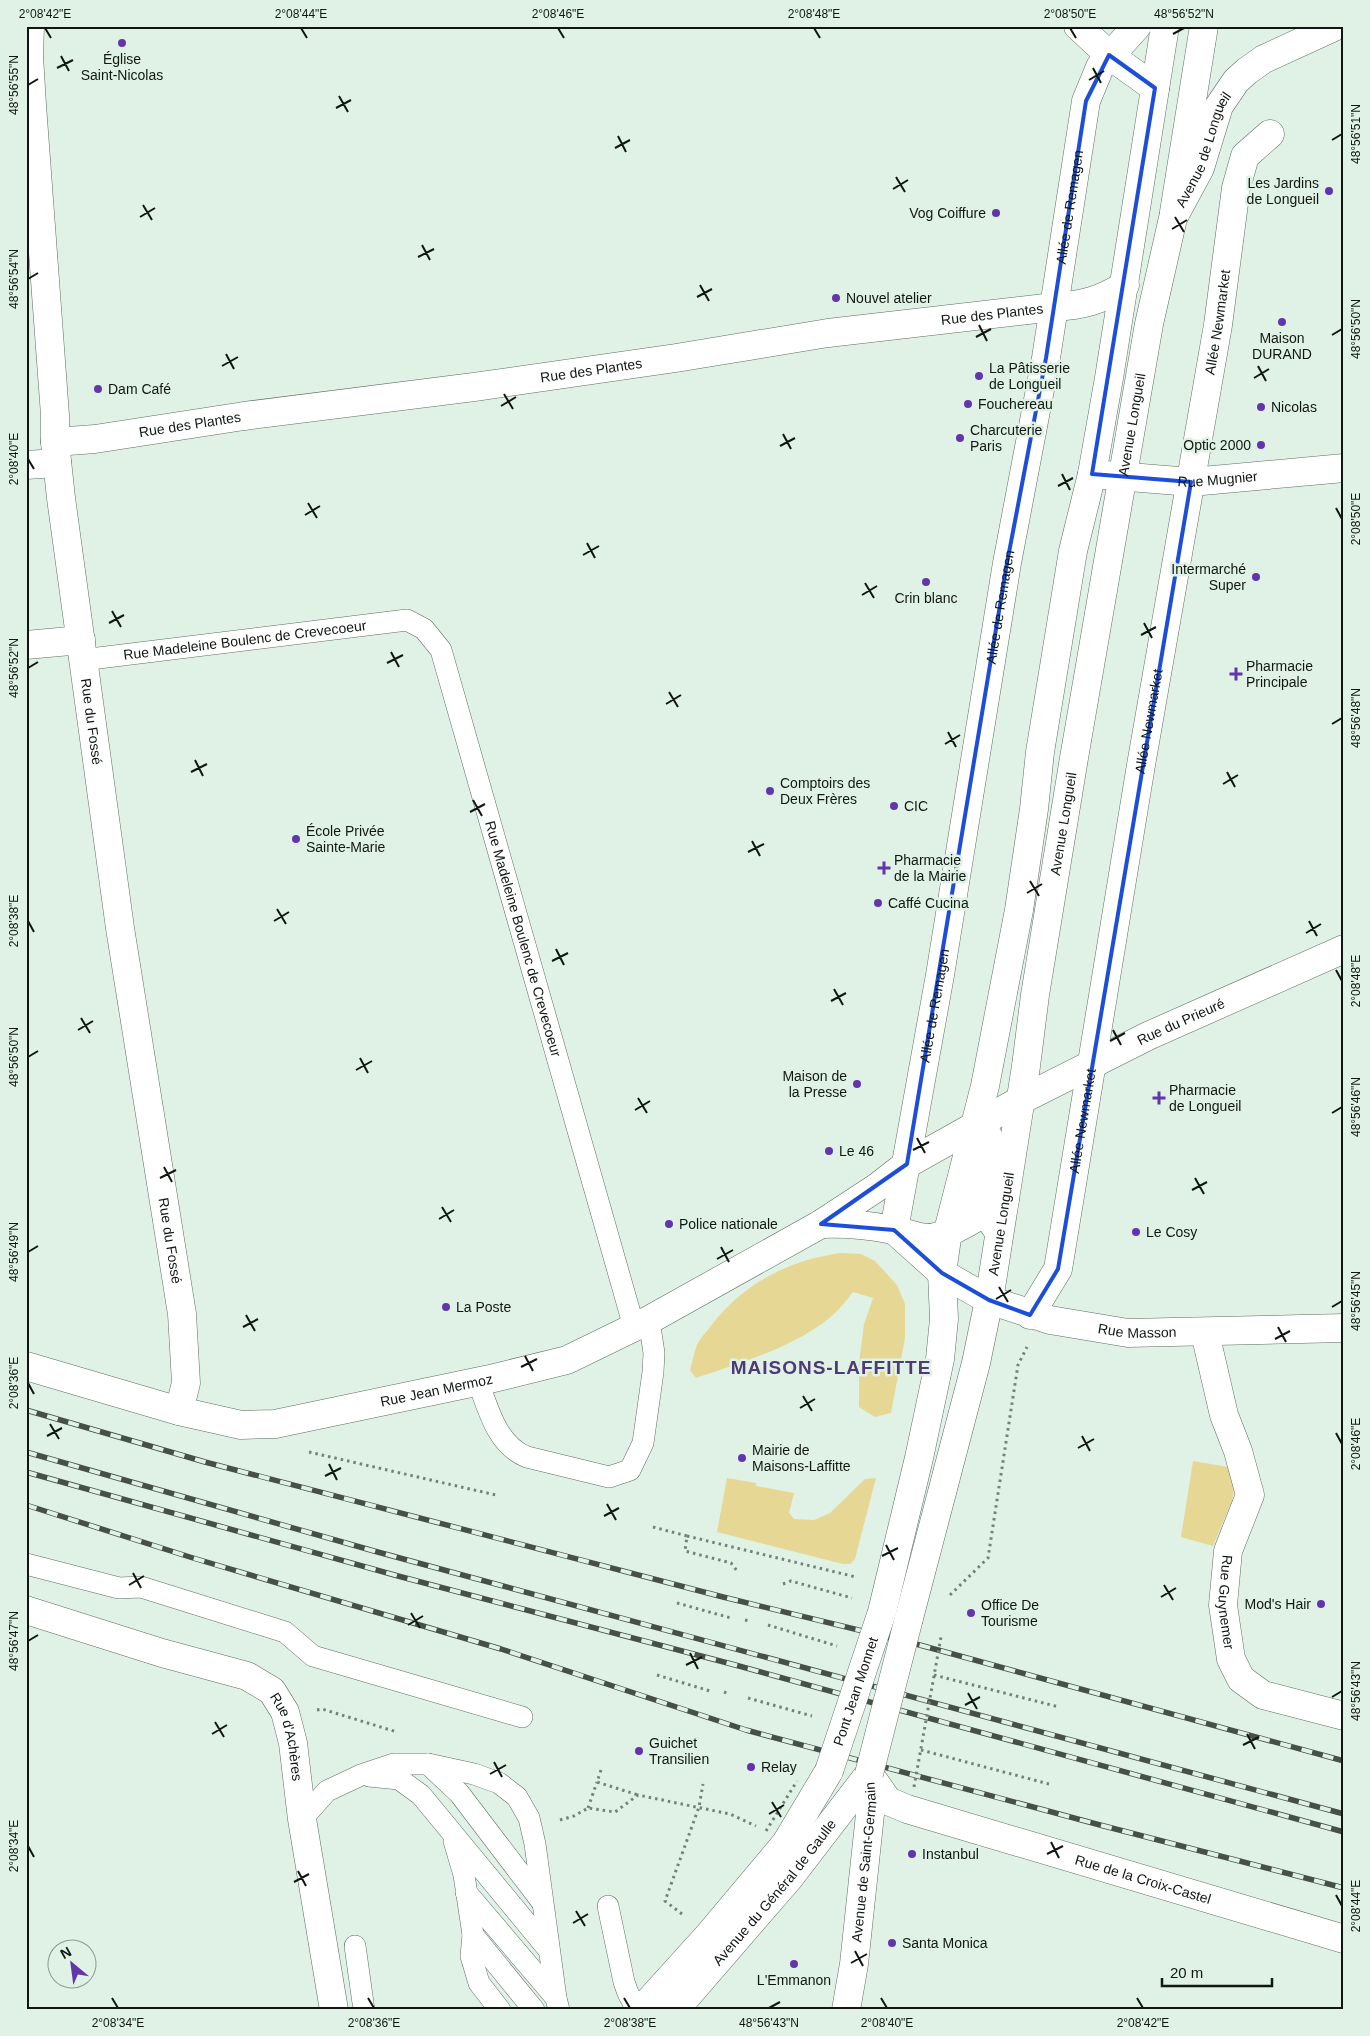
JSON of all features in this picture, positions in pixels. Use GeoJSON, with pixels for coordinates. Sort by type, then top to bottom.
{"type":"FeatureCollection","features":[{"type":"Feature","properties":{"kind":"street","name":"Rue du Fossé"},"geometry":{"type":"LineString","coordinates":[[30,26],[29,56],[56,452],[120,928],[182,1314],[186,1383],[179,1411]]}},
{"type":"Feature","properties":{"kind":"street"},"geometry":{"type":"LineString","coordinates":[[1078,26],[1109,55],[1155,88]]}},
{"type":"Feature","properties":{"kind":"street"},"geometry":{"type":"LineString","coordinates":[[1109,55],[1138,26]]}},
{"type":"Feature","properties":{"kind":"street"},"geometry":{"type":"LineString","coordinates":[[942,1274],[948,1232],[976,1124],[1019,910],[1045,724],[1074,551],[1092,474],[1125,285],[1165,26]]}},
{"type":"Feature","properties":{"kind":"street","name":"Avenue Longueil"},"geometry":{"type":"LineString","coordinates":[[870,1774],[976,1363],[990,1300],[997,1215],[1021,1100],[1034,995],[1149,324],[1173,218],[1204,26]]}},
{"type":"Feature","properties":{"kind":"street","name":"Avenue de Longueil"},"geometry":{"type":"LineString","coordinates":[[1173,218],[1189,192],[1200,168],[1219,106],[1236,81],[1264,59],[1336,26]]}},
{"type":"Feature","properties":{"kind":"street","name":"Allée de Remagen"},"geometry":{"type":"LineString","coordinates":[[907,1164],[940,975],[1007,563],[1046,358],[1086,101],[1093,81],[1109,55]]}},
{"type":"Feature","properties":{"kind":"street","name":"Allée Newmarket"},"geometry":{"type":"LineString","coordinates":[[1040,1317],[1058,1269],[1141,765],[1218,326],[1236,188],[1245,156],[1270,134]]}},
{"type":"Feature","properties":{"kind":"street","name":"Rue des Plantes"},"geometry":{"type":"LineString","coordinates":[[26,465],[56,452],[95,439],[244,416],[474,387],[676,358],[828,333],[1054,306],[1084,305],[1107,297],[1125,285]]}},
{"type":"Feature","properties":{"kind":"street","name":"Rue Mugnier"},"geometry":{"type":"LineString","coordinates":[[1092,474],[1191,482],[1344,468]]}},
{"type":"Feature","properties":{"kind":"street"},"geometry":{"type":"LineString","coordinates":[[26,646],[82,650]]}},
{"type":"Feature","properties":{"kind":"street","name":"Rue du Prieuré"},"geometry":{"type":"LineString","coordinates":[[1021,1100],[1148,1036],[1344,949]]}},
{"type":"Feature","properties":{"kind":"street","name":"Rue Jean Mermoz"},"geometry":{"type":"LineString","coordinates":[[26,1366],[179,1411],[241,1425],[275,1424],[567,1360],[641,1324],[821,1224],[876,1188],[907,1164],[1021,1100]]}},
{"type":"Feature","properties":{"kind":"street"},"geometry":{"type":"LineString","coordinates":[[976,1124],[988,1136],[988,1146],[979,1194],[997,1215]]}},
{"type":"Feature","properties":{"kind":"street"},"geometry":{"type":"LineString","coordinates":[[907,1164],[894,1230],[942,1274]]}},
{"type":"Feature","properties":{"kind":"street","name":"Rue Jean Mermoz"},"geometry":{"type":"LineString","coordinates":[[821,1224],[844,1223],[894,1230],[928,1238],[997,1215]]}},
{"type":"Feature","properties":{"kind":"street","name":"Rue Masson"},"geometry":{"type":"LineString","coordinates":[[942,1274],[990,1300],[1040,1317],[1128,1333],[1205,1333],[1344,1328]]}},
{"type":"Feature","properties":{"kind":"street","name":"Pont Jean Monnet"},"geometry":{"type":"LineString","coordinates":[[830,1771],[882,1612],[919,1458],[940,1359],[944,1319],[942,1274]]}},
{"type":"Feature","properties":{"kind":"street","name":"Rue Guynemer"},"geometry":{"type":"LineString","coordinates":[[1205,1333],[1224,1415],[1238,1451],[1250,1495],[1228,1551],[1223,1605],[1231,1659],[1241,1679],[1262,1695],[1344,1716]]}},
{"type":"Feature","properties":{"kind":"street","name":"Rue d'Achères"},"geometry":{"type":"LineString","coordinates":[[26,1610],[247,1676],[272,1691],[286,1712],[293,1743],[302,1819],[334,2010]]}},
{"type":"Feature","properties":{"kind":"street","name":"Avenue du Général de Gaulle"},"geometry":{"type":"LineString","coordinates":[[641,2010],[708,1936],[786,1843],[830,1771]]}},
{"type":"Feature","properties":{"kind":"street","name":"Avenue du Général de Gaulle"},"geometry":{"type":"LineString","coordinates":[[675,2010],[790,1877],[870,1774]]}},
{"type":"Feature","properties":{"kind":"street","name":"Rue de la Croix-Castel"},"geometry":{"type":"LineString","coordinates":[[870,1774],[888,1801],[907,1809],[1344,1938]]}},
{"type":"Feature","properties":{"kind":"street","name":"Avenue de Saint-Germain"},"geometry":{"type":"LineString","coordinates":[[846,2010],[854,1964],[871,1806],[870,1774]]}},
{"type":"Feature","properties":{"kind":"lane","name":"Rue Madeleine Boulenc de Crevecoeur"},"geometry":{"type":"LineString","coordinates":[[82,650],[408,620],[424,629],[441,650],[641,1324],[654,1353],[643,1443],[630,1470],[609,1477],[516,1453],[495,1425],[478,1381]]}},
{"type":"Feature","properties":{"kind":"lane"},"geometry":{"type":"LineString","coordinates":[[26,1564],[119,1588],[141,1587],[285,1632],[313,1656],[522,1717]]}},
{"type":"Feature","properties":{"kind":"lane"},"geometry":{"type":"LineString","coordinates":[[302,1819],[327,1791],[362,1775],[394,1764],[428,1764],[474,1774],[499,1783],[516,1797],[529,1818],[557,2004]]}},
{"type":"Feature","properties":{"kind":"lane"},"geometry":{"type":"LineString","coordinates":[[428,1764],[459,1794],[543,1903]]}},
{"type":"Feature","properties":{"kind":"lane"},"geometry":{"type":"LineString","coordinates":[[362,1775],[399,1779],[421,1795],[549,1950]]}},
{"type":"Feature","properties":{"kind":"lane"},"geometry":{"type":"LineString","coordinates":[[451,1831],[464,1875],[473,1935],[471,1956],[479,1983],[500,2010]]}},
{"type":"Feature","properties":{"kind":"lane"},"geometry":{"type":"LineString","coordinates":[[466,1892],[557,2004]]}},
{"type":"Feature","properties":{"kind":"lane"},"geometry":{"type":"LineString","coordinates":[[608,1906],[624,1982],[637,2010]]}},
{"type":"Feature","properties":{"kind":"lane"},"geometry":{"type":"LineString","coordinates":[[473,1935],[534,2010]]}},
{"type":"Feature","properties":{"kind":"lane"},"geometry":{"type":"LineString","coordinates":[[355,1946],[364,2010]]}},
{"type":"Feature","properties":{"kind":"path"},"geometry":{"type":"LineString","coordinates":[[948,1597],[988,1558],[1018,1365],[1030,1343],[1040,1317]]}},
{"type":"Feature","properties":{"kind":"path"},"geometry":{"type":"LineString","coordinates":[[306,1452],[496,1495]]}},
{"type":"Feature","properties":{"kind":"path"},"geometry":{"type":"LineString","coordinates":[[653,1527],[852,1576]]}},
{"type":"Feature","properties":{"kind":"path"},"geometry":{"type":"LineString","coordinates":[[687,1536],[685,1551],[731,1563],[738,1572]]}},
{"type":"Feature","properties":{"kind":"path"},"geometry":{"type":"LineString","coordinates":[[783,1584],[791,1581],[851,1597]]}},
{"type":"Feature","properties":{"kind":"path"},"geometry":{"type":"LineString","coordinates":[[677,1604],[731,1618]]}},
{"type":"Feature","properties":{"kind":"path"},"geometry":{"type":"LineString","coordinates":[[745,1620],[750,1622]]}},
{"type":"Feature","properties":{"kind":"path"},"geometry":{"type":"LineString","coordinates":[[768,1625],[842,1648]]}},
{"type":"Feature","properties":{"kind":"path"},"geometry":{"type":"LineString","coordinates":[[914,1787],[941,1636]]}},
{"type":"Feature","properties":{"kind":"path"},"geometry":{"type":"LineString","coordinates":[[934,1674],[1059,1707]]}},
{"type":"Feature","properties":{"kind":"path"},"geometry":{"type":"LineString","coordinates":[[657,1675],[710,1691]]}},
{"type":"Feature","properties":{"kind":"path"},"geometry":{"type":"LineString","coordinates":[[724,1692],[729,1694]]}},
{"type":"Feature","properties":{"kind":"path"},"geometry":{"type":"LineString","coordinates":[[748,1698],[815,1716]]}},
{"type":"Feature","properties":{"kind":"path"},"geometry":{"type":"LineString","coordinates":[[921,1750],[1049,1784]]}},
{"type":"Feature","properties":{"kind":"path"},"geometry":{"type":"LineString","coordinates":[[588,1808],[601,1770]]}},
{"type":"Feature","properties":{"kind":"path"},"geometry":{"type":"LineString","coordinates":[[597,1782],[638,1795],[730,1814],[761,1828],[786,1843]]}},
{"type":"Feature","properties":{"kind":"path"},"geometry":{"type":"LineString","coordinates":[[670,1905],[665,1901],[699,1807],[704,1784]]}},
{"type":"Feature","properties":{"kind":"path"},"geometry":{"type":"LineString","coordinates":[[574,1816],[588,1808],[615,1812],[638,1795]]}},
{"type":"Feature","properties":{"kind":"highlighted area"},"geometry":{"type":"Polygon","coordinates":[[[1109,55],[1155,88],[1092,474],[1191,482],[1058,1269],[1030,1315],[989,1300],[942,1273],[894,1230],[821,1224],[907,1164],[1007,563],[1046,358],[1086,101],[1109,55]]]}},
{"type":"Feature","properties":{"kind":"shaded area"},"geometry":{"type":"Polygon","coordinates":[[[840,1253],[861,1254],[875,1261],[897,1285],[905,1304],[905,1338],[891,1413],[875,1417],[859,1407],[859,1363],[864,1324],[873,1298],[853,1292],[838,1310],[824,1322],[790,1343],[696,1378],[690,1370],[697,1344],[713,1323],[739,1296],[769,1276],[786,1268],[840,1253]]]}},
{"type":"Feature","properties":{"kind":"shaded area"},"geometry":{"type":"Polygon","coordinates":[[[1193,1461],[1228,1467],[1234,1489],[1232,1501],[1213,1546],[1181,1537],[1193,1461]]]}},
{"type":"Feature","properties":{"kind":"shaded area"},"geometry":{"type":"Polygon","coordinates":[[[727,1478],[794,1493],[789,1513],[794,1519],[814,1520],[830,1513],[865,1479],[876,1478],[855,1559],[850,1564],[843,1564],[717,1532],[727,1478]]]}},
{"type":"Feature","properties":{"kind":"railway"},"geometry":{"type":"LineString","coordinates":[[26,1410],[205,1462],[723,1597],[916,1644],[1344,1761]]}},
{"type":"Feature","properties":{"kind":"railway"},"geometry":{"type":"LineString","coordinates":[[26,1452],[374,1551],[1344,1814]]}},
{"type":"Feature","properties":{"kind":"railway"},"geometry":{"type":"LineString","coordinates":[[26,1472],[398,1576],[739,1666],[1344,1832]]}},
{"type":"Feature","properties":{"kind":"railway"},"geometry":{"type":"LineString","coordinates":[[26,1505],[193,1558],[501,1649],[746,1730],[1344,1888]]}},
{"type":"Feature","properties":{"kind":"place","name":"Église Saint-Nicolas"},"geometry":{"type":"Point","coordinates":[122,43]}},
{"type":"Feature","properties":{"kind":"place","name":"Les Jardins de Longueil"},"geometry":{"type":"Point","coordinates":[1329,191]}},
{"type":"Feature","properties":{"kind":"place","name":"Vog Coiffure"},"geometry":{"type":"Point","coordinates":[996,213]}},
{"type":"Feature","properties":{"kind":"place","name":"Nouvel atelier"},"geometry":{"type":"Point","coordinates":[836,298]}},
{"type":"Feature","properties":{"kind":"place","name":"Maison DURAND"},"geometry":{"type":"Point","coordinates":[1282,322]}},
{"type":"Feature","properties":{"kind":"place","name":"La Pâtisserie de Longueil"},"geometry":{"type":"Point","coordinates":[979,376]}},
{"type":"Feature","properties":{"kind":"place","name":"Dam Café"},"geometry":{"type":"Point","coordinates":[98,389]}},
{"type":"Feature","properties":{"kind":"place","name":"Fouchereau"},"geometry":{"type":"Point","coordinates":[968,404]}},
{"type":"Feature","properties":{"kind":"place","name":"Nicolas"},"geometry":{"type":"Point","coordinates":[1261,407]}},
{"type":"Feature","properties":{"kind":"place","name":"Charcuterie Paris"},"geometry":{"type":"Point","coordinates":[960,438]}},
{"type":"Feature","properties":{"kind":"place","name":"Optic 2000"},"geometry":{"type":"Point","coordinates":[1261,445]}},
{"type":"Feature","properties":{"kind":"place","name":"Intermarché Super"},"geometry":{"type":"Point","coordinates":[1256,577]}},
{"type":"Feature","properties":{"kind":"place","name":"Crin blanc"},"geometry":{"type":"Point","coordinates":[926,582]}},
{"type":"Feature","properties":{"kind":"place","name":"Pharmacie Principale"},"geometry":{"type":"Point","coordinates":[1236,674]}},
{"type":"Feature","properties":{"kind":"place","name":"Comptoirs des Deux Frères"},"geometry":{"type":"Point","coordinates":[770,791]}},
{"type":"Feature","properties":{"kind":"place","name":"CIC"},"geometry":{"type":"Point","coordinates":[894,806]}},
{"type":"Feature","properties":{"kind":"place","name":"École Privée Sainte-Marie"},"geometry":{"type":"Point","coordinates":[296,839]}},
{"type":"Feature","properties":{"kind":"place","name":"Pharmacie de la Mairie"},"geometry":{"type":"Point","coordinates":[884,868]}},
{"type":"Feature","properties":{"kind":"place","name":"Caffé Cucina"},"geometry":{"type":"Point","coordinates":[878,903]}},
{"type":"Feature","properties":{"kind":"place","name":"Maison de la Presse"},"geometry":{"type":"Point","coordinates":[857,1084]}},
{"type":"Feature","properties":{"kind":"place","name":"Pharmacie de Longueil"},"geometry":{"type":"Point","coordinates":[1159,1098]}},
{"type":"Feature","properties":{"kind":"place","name":"Le 46"},"geometry":{"type":"Point","coordinates":[829,1151]}},
{"type":"Feature","properties":{"kind":"place","name":"Police nationale"},"geometry":{"type":"Point","coordinates":[669,1224]}},
{"type":"Feature","properties":{"kind":"place","name":"Le Cosy"},"geometry":{"type":"Point","coordinates":[1136,1232]}},
{"type":"Feature","properties":{"kind":"place","name":"La Poste"},"geometry":{"type":"Point","coordinates":[446,1307]}},
{"type":"Feature","properties":{"kind":"place","name":"Mairie de Maisons-Laffitte"},"geometry":{"type":"Point","coordinates":[742,1458]}},
{"type":"Feature","properties":{"kind":"place","name":"Mod's Hair"},"geometry":{"type":"Point","coordinates":[1321,1604]}},
{"type":"Feature","properties":{"kind":"place","name":"Office De Tourisme"},"geometry":{"type":"Point","coordinates":[971,1613]}},
{"type":"Feature","properties":{"kind":"place","name":"Guichet Transilien"},"geometry":{"type":"Point","coordinates":[639,1751]}},
{"type":"Feature","properties":{"kind":"place","name":"Relay"},"geometry":{"type":"Point","coordinates":[751,1767]}},
{"type":"Feature","properties":{"kind":"place","name":"Instanbul"},"geometry":{"type":"Point","coordinates":[912,1854]}},
{"type":"Feature","properties":{"kind":"place","name":"Santa Monica"},"geometry":{"type":"Point","coordinates":[892,1943]}},
{"type":"Feature","properties":{"kind":"place","name":"L'Emmanon"},"geometry":{"type":"Point","coordinates":[794,1964]}},
{"type":"Feature","properties":{"kind":"district","name":"MAISONS-LAFFITTE"},"geometry":{"type":"Point","coordinates":[831,1367]}}]}
